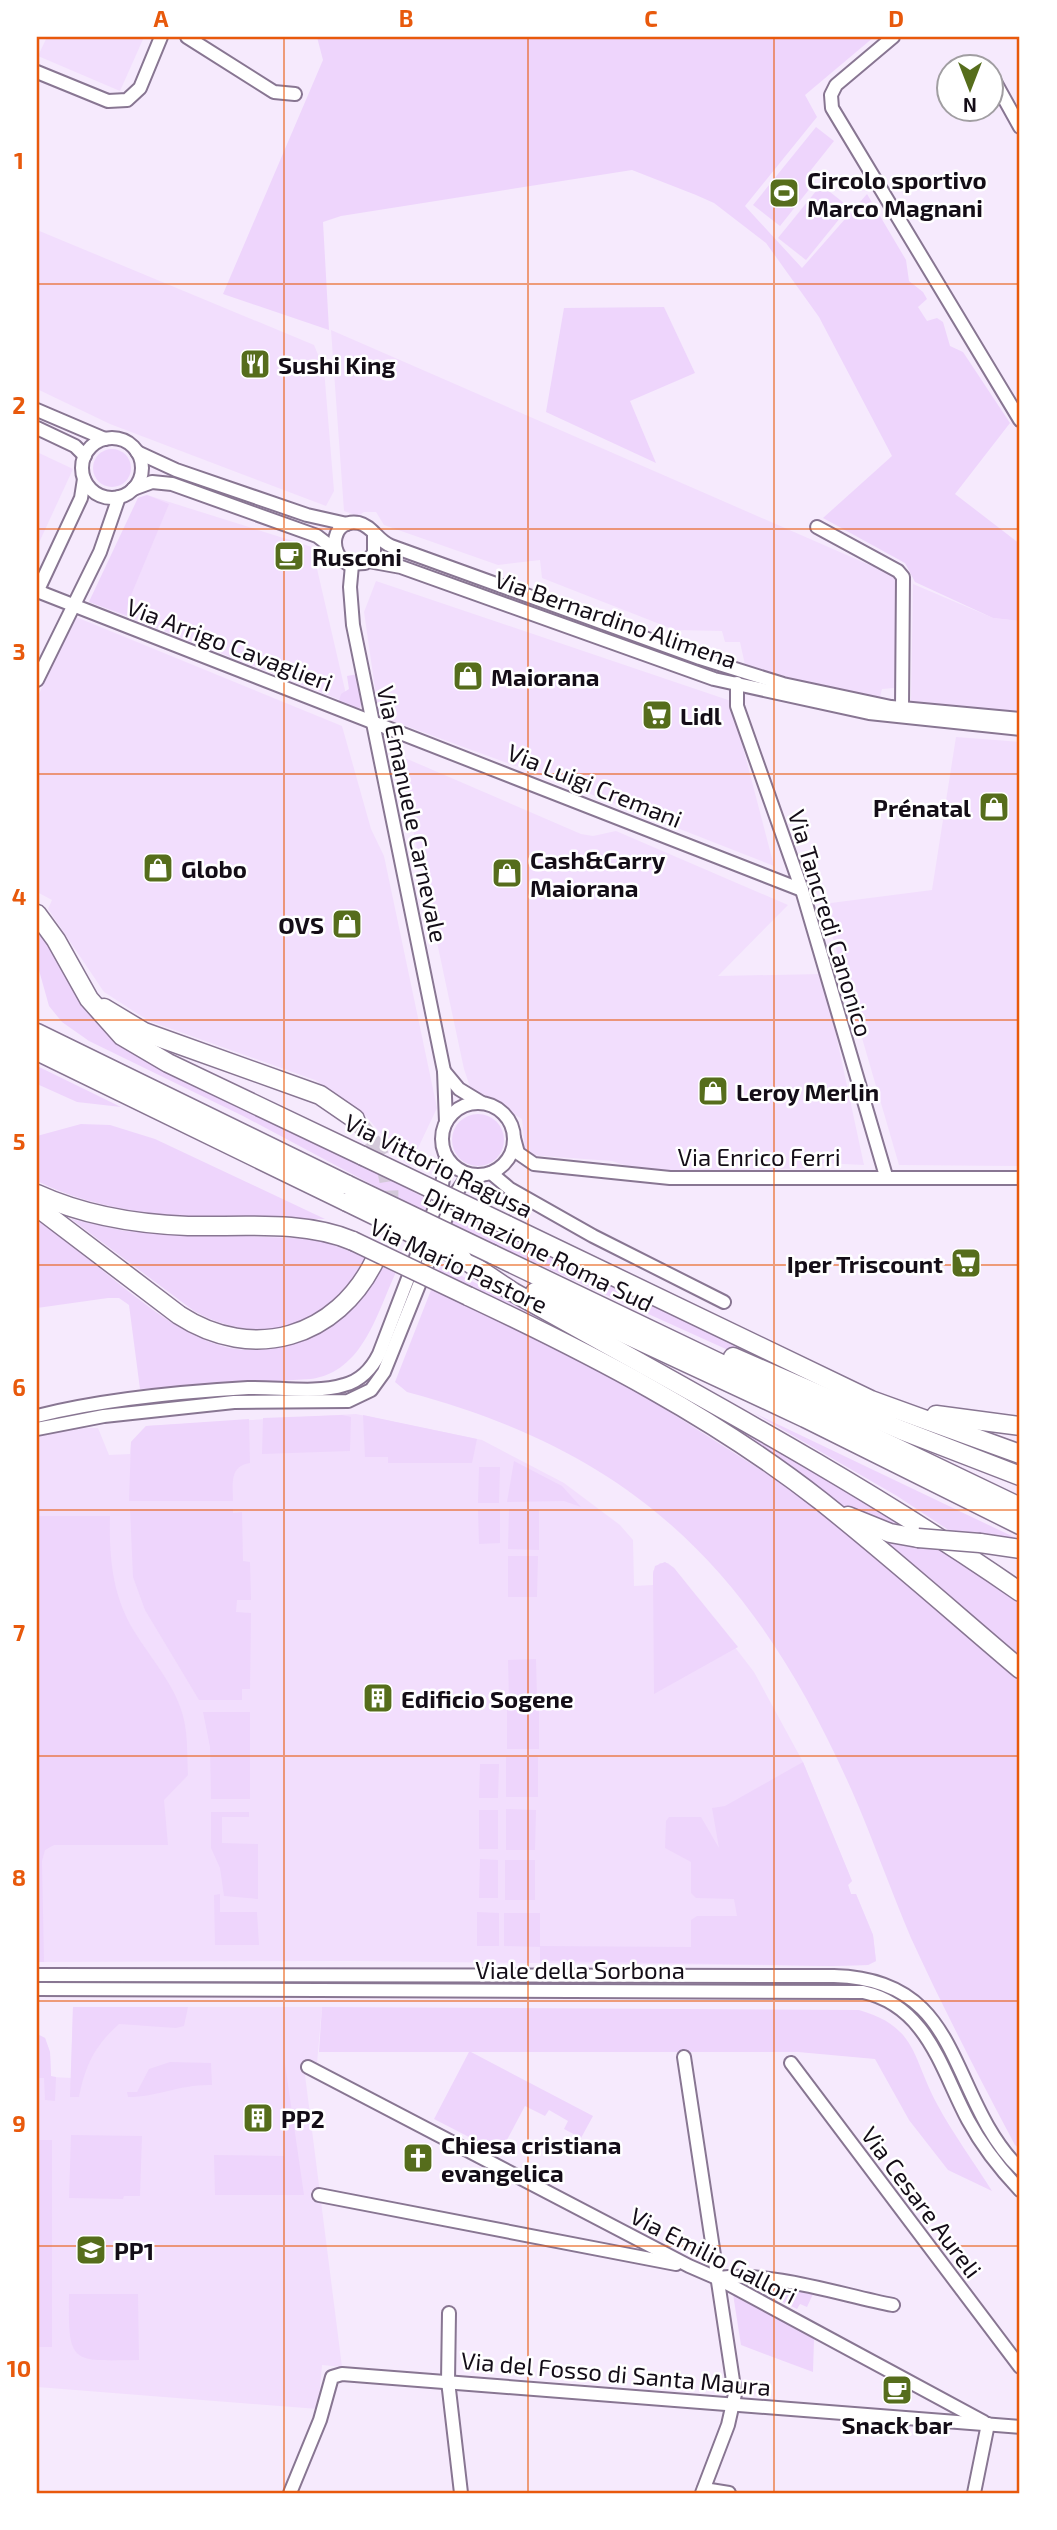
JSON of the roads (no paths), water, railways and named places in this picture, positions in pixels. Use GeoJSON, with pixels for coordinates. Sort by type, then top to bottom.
{"type":"FeatureCollection","features":[{"type":"Feature","properties":{"kind":"highway","name":"Via Vittorio Ragusa"},"geometry":{"type":"LineString","coordinates":[[37,914],[52,933],[89,999],[113,1028],[138,1046],[872,1399]]}},
{"type":"Feature","properties":{"kind":"highway"},"geometry":{"type":"LineString","coordinates":[[89,999],[144,1032],[320,1095],[355,1119]]}},
{"type":"Feature","properties":{"kind":"highway","name":"Diramazione Roma Sud"},"geometry":{"type":"LineString","coordinates":[[37,1033],[348,1193],[462,1258]]}},
{"type":"Feature","properties":{"kind":"highway","name":"Diramazione Roma Sud"},"geometry":{"type":"LineString","coordinates":[[37,1051],[348,1193],[492,1254],[1020,1507]]}},
{"type":"Feature","properties":{"kind":"highway","name":"Via Mario Pastore"},"geometry":{"type":"LineString","coordinates":[[37,1194],[89,1213],[122,1220],[308,1229],[353,1241],[544,1332],[663,1396],[820,1500]]}},
{"type":"Feature","properties":{"kind":"highway"},"geometry":{"type":"LineString","coordinates":[[37,1207],[179,1315],[204,1329],[236,1338],[282,1337],[320,1323],[350,1300],[375,1260]]}},
{"type":"Feature","properties":{"kind":"highway"},"geometry":{"type":"LineString","coordinates":[[462,1258],[805,1418],[1020,1525]]}},
{"type":"Feature","properties":{"kind":"highway"},"geometry":{"type":"LineString","coordinates":[[462,1258],[513,1292],[878,1500],[1020,1592]]}},
{"type":"Feature","properties":{"kind":"highway"},"geometry":{"type":"LineString","coordinates":[[610,1310],[733,1357],[890,1426],[1020,1476]]}},
{"type":"Feature","properties":{"kind":"highway"},"geometry":{"type":"LineString","coordinates":[[872,1399],[949,1418],[1020,1426]]}},
{"type":"Feature","properties":{"kind":"highway"},"geometry":{"type":"LineString","coordinates":[[872,1399],[1020,1454]]}},
{"type":"Feature","properties":{"kind":"highway"},"geometry":{"type":"LineString","coordinates":[[820,1500],[866,1525],[918,1538],[1020,1549]]}},
{"type":"Feature","properties":{"kind":"highway"},"geometry":{"type":"LineString","coordinates":[[820,1500],[1020,1668]]}},
{"type":"Feature","properties":{"kind":"street"},"geometry":{"type":"LineString","coordinates":[[37,72],[108,100],[128,100],[140,88],[161,37]]}},
{"type":"Feature","properties":{"kind":"street"},"geometry":{"type":"LineString","coordinates":[[187,37],[274,92],[295,94]]}},
{"type":"Feature","properties":{"kind":"street"},"geometry":{"type":"LineString","coordinates":[[893,37],[836,85],[831,104],[1020,420]]}},
{"type":"Feature","properties":{"kind":"street"},"geometry":{"type":"LineString","coordinates":[[1004,98],[1020,127]]}},
{"type":"Feature","properties":{"kind":"street"},"geometry":{"type":"LineString","coordinates":[[37,410],[105,439],[126,442],[137,452],[176,470],[307,514],[347,524],[362,524],[374,533],[376,546],[368,561],[352,565],[342,561],[334,549],[317,536],[172,484],[152,482],[119,497],[98,494],[84,479]]}},
{"type":"Feature","properties":{"kind":"street"},"geometry":{"type":"LineString","coordinates":[[37,428],[68,443],[85,456]]}},
{"type":"Feature","properties":{"kind":"street"},"geometry":{"type":"LineString","coordinates":[[37,592],[81,498],[85,456],[92,446],[105,439]]}},
{"type":"Feature","properties":{"kind":"street"},"geometry":{"type":"LineString","coordinates":[[133,489],[142,470],[137,452]]}},
{"type":"Feature","properties":{"kind":"street"},"geometry":{"type":"LineString","coordinates":[[37,680],[103,546],[119,497]]}},
{"type":"Feature","properties":{"kind":"street"},"geometry":{"type":"LineString","coordinates":[[334,549],[335,537],[347,524]]}},
{"type":"Feature","properties":{"kind":"street"},"geometry":{"type":"LineString","coordinates":[[817,527],[898,570],[903,577],[902,708]]}},
{"type":"Feature","properties":{"kind":"street","name":"Via Bernardino Alimena"},"geometry":{"type":"LineString","coordinates":[[374,533],[391,546],[717,664],[799,688],[902,708],[1020,719]]}},
{"type":"Feature","properties":{"kind":"street","name":"Via Bernardino Alimena"},"geometry":{"type":"LineString","coordinates":[[368,561],[396,565],[705,676],[869,713],[1020,729]]}},
{"type":"Feature","properties":{"kind":"street","name":"Via Emanuele Carnevale"},"geometry":{"type":"LineString","coordinates":[[352,565],[351,615],[444,1071],[446,1122]]}},
{"type":"Feature","properties":{"kind":"street","name":"Via Arrigo Cavaglieri"},"geometry":{"type":"LineString","coordinates":[[37,592],[372,721]]}},
{"type":"Feature","properties":{"kind":"street","name":"Via Tancredi Canonico"},"geometry":{"type":"LineString","coordinates":[[737,683],[737,706],[802,890],[886,1176]]}},
{"type":"Feature","properties":{"kind":"street","name":"Via Luigi Cremani"},"geometry":{"type":"LineString","coordinates":[[372,721],[802,890]]}},
{"type":"Feature","properties":{"kind":"street"},"geometry":{"type":"LineString","coordinates":[[37,1429],[85,1419],[234,1402],[341,1402],[360,1396],[375,1387],[384,1372],[456,1194],[463,1183],[486,1174],[508,1159],[514,1138],[503,1114],[459,1089],[444,1071]]}},
{"type":"Feature","properties":{"kind":"street"},"geometry":{"type":"LineString","coordinates":[[482,1103],[461,1107],[446,1122],[442,1146],[446,1157],[461,1171],[486,1174],[593,1236],[724,1302]]}},
{"type":"Feature","properties":{"kind":"street","name":"Via Enrico Ferri"},"geometry":{"type":"LineString","coordinates":[[514,1138],[516,1149],[523,1158],[550,1167],[670,1178],[1020,1178]]}},
{"type":"Feature","properties":{"kind":"street"},"geometry":{"type":"LineString","coordinates":[[37,1416],[177,1395],[254,1388],[335,1387],[355,1380],[368,1371],[379,1354],[441,1192],[446,1157]]}},
{"type":"Feature","properties":{"kind":"street","name":"Viale della Sorbona"},"geometry":{"type":"LineString","coordinates":[[37,1975],[867,1978],[910,1996],[931,2016],[985,2122],[1020,2169]]}},
{"type":"Feature","properties":{"kind":"street","name":"Viale della Sorbona"},"geometry":{"type":"LineString","coordinates":[[37,1989],[863,1992],[892,2002],[915,2021],[930,2041],[979,2138],[1020,2190]]}},
{"type":"Feature","properties":{"kind":"street"},"geometry":{"type":"LineString","coordinates":[[684,2057],[719,2278],[735,2403],[703,2491],[729,2493]]}},
{"type":"Feature","properties":{"kind":"street","name":"Via Cesare Aureli"},"geometry":{"type":"LineString","coordinates":[[791,2063],[1020,2367]]}},
{"type":"Feature","properties":{"kind":"street","name":"Via Emilio Gallori"},"geometry":{"type":"LineString","coordinates":[[309,2067],[689,2266],[719,2278],[988,2424]]}},
{"type":"Feature","properties":{"kind":"street"},"geometry":{"type":"LineString","coordinates":[[319,2195],[689,2266]]}},
{"type":"Feature","properties":{"kind":"street"},"geometry":{"type":"LineString","coordinates":[[719,2278],[744,2277],[775,2281],[893,2305]]}},
{"type":"Feature","properties":{"kind":"street"},"geometry":{"type":"LineString","coordinates":[[449,2313],[448,2381],[461,2493]]}},
{"type":"Feature","properties":{"kind":"street","name":"Via del Fosso di Santa Maura"},"geometry":{"type":"LineString","coordinates":[[290,2493],[334,2375],[356,2374],[1020,2427]]}},
{"type":"Feature","properties":{"kind":"street"},"geometry":{"type":"LineString","coordinates":[[944,2421],[946,2400]]}},
{"type":"Feature","properties":{"kind":"street"},"geometry":{"type":"LineString","coordinates":[[974,2493],[988,2424]]}},
{"type":"Feature","properties":{"kind":"tunnel"},"geometry":{"type":"LineString","coordinates":[[355,1119],[379,1154],[389,1185],[387,1219],[375,1260]]}},
{"type":"Feature","properties":{"kind":"place","name":"Circolo sportivo Marco Magnani"},"geometry":{"type":"Point","coordinates":[784,193]}},
{"type":"Feature","properties":{"kind":"place","name":"Sushi King"},"geometry":{"type":"Point","coordinates":[255,364]}},
{"type":"Feature","properties":{"kind":"place","name":"Rusconi"},"geometry":{"type":"Point","coordinates":[289,556]}},
{"type":"Feature","properties":{"kind":"place","name":"Maiorana"},"geometry":{"type":"Point","coordinates":[468,676]}},
{"type":"Feature","properties":{"kind":"place","name":"Lidl"},"geometry":{"type":"Point","coordinates":[657,715]}},
{"type":"Feature","properties":{"kind":"place","name":"Prénatal"},"geometry":{"type":"Point","coordinates":[994,807]}},
{"type":"Feature","properties":{"kind":"place","name":"Globo"},"geometry":{"type":"Point","coordinates":[158,868]}},
{"type":"Feature","properties":{"kind":"place","name":"Cash&Carry Maiorana"},"geometry":{"type":"Point","coordinates":[507,873]}},
{"type":"Feature","properties":{"kind":"place","name":"OVS"},"geometry":{"type":"Point","coordinates":[347,924]}},
{"type":"Feature","properties":{"kind":"place","name":"Leroy Merlin"},"geometry":{"type":"Point","coordinates":[713,1091]}},
{"type":"Feature","properties":{"kind":"place","name":"Iper Triscount"},"geometry":{"type":"Point","coordinates":[966,1263]}},
{"type":"Feature","properties":{"kind":"place","name":"Edificio Sogene"},"geometry":{"type":"Point","coordinates":[378,1698]}},
{"type":"Feature","properties":{"kind":"place","name":"PP2"},"geometry":{"type":"Point","coordinates":[258,2118]}},
{"type":"Feature","properties":{"kind":"place","name":"Chiesa cristiana evangelica"},"geometry":{"type":"Point","coordinates":[418,2158]}},
{"type":"Feature","properties":{"kind":"place","name":"PP1"},"geometry":{"type":"Point","coordinates":[91,2250]}},
{"type":"Feature","properties":{"kind":"place","name":"Snack bar"},"geometry":{"type":"Point","coordinates":[897,2390]}}]}
